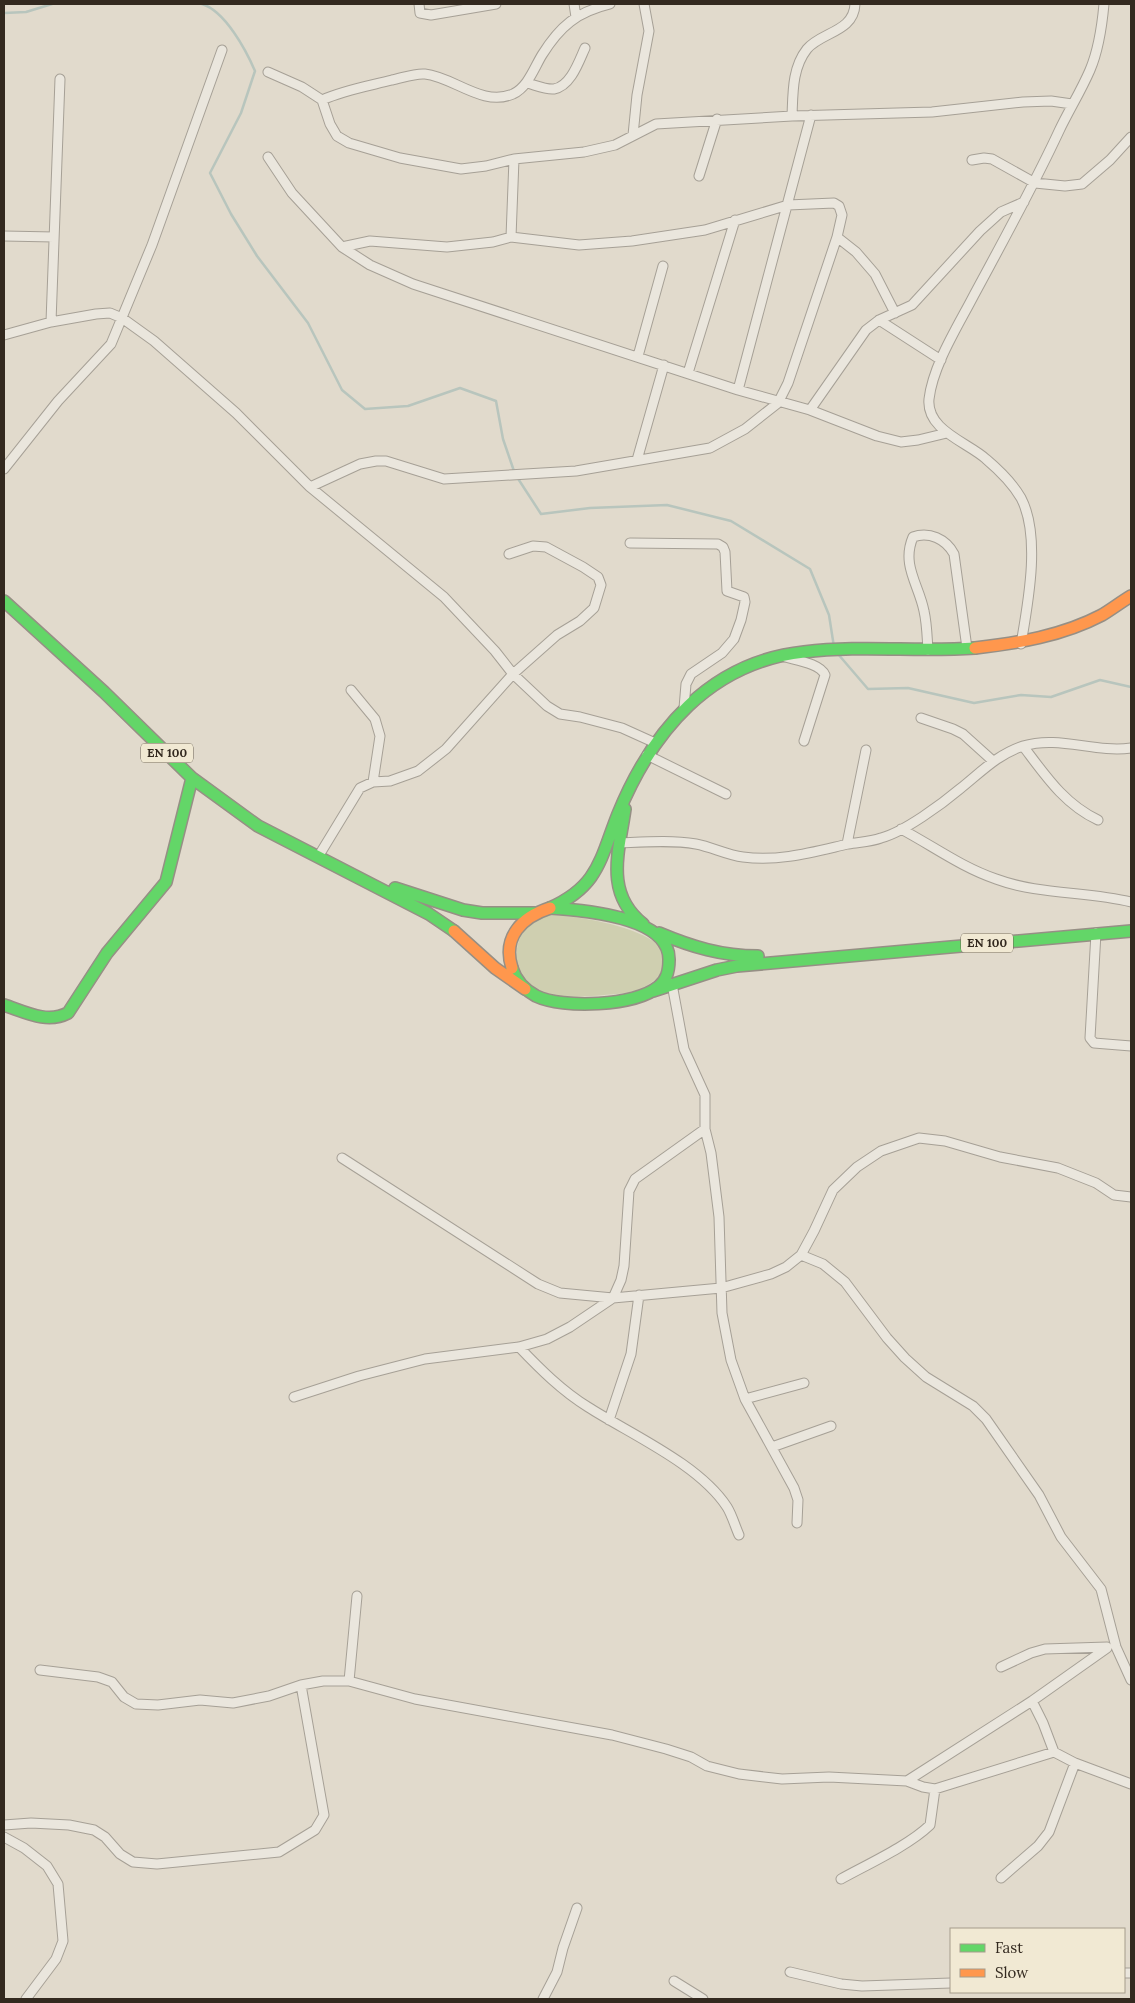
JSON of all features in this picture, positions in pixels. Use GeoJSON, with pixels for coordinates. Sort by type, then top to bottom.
{"type":"FeatureCollection","features":[{"type":"Feature","properties":{"kind":"main road"},"geometry":{"type":"LineString","coordinates":[[550,908],[572,897],[588,884],[597,870],[628,790],[653,742],[684,708],[710,686],[742,669],[779,655],[834,650],[928,650],[1021,644],[1047,638],[1080,625],[1122,603],[1131,596]]}},
{"type":"Feature","properties":{"kind":"main road","name":"EN 100"},"geometry":{"type":"LineString","coordinates":[[4,601],[104,692],[192,778],[258,826],[448,926],[471,944],[495,968],[538,997],[575,1002],[624,1000],[737,966],[1131,931]]}},
{"type":"Feature","properties":{"kind":"main road"},"geometry":{"type":"LineString","coordinates":[[4,1005],[47,1018],[61,1018],[68,1013],[107,953],[166,882],[192,778]]}},
{"type":"Feature","properties":{"kind":"main road"},"geometry":{"type":"LineString","coordinates":[[628,790],[620,843],[618,884],[621,898],[630,914],[646,927]]}},
{"type":"Feature","properties":{"kind":"main road","name":"EN 100"},"geometry":{"type":"LineString","coordinates":[[353,875],[463,910],[482,913],[535,913]]}},
{"type":"Feature","properties":{"kind":"main road","name":"EN 100"},"geometry":{"type":"LineString","coordinates":[[525,989],[516,978],[510,964],[509,950],[513,934],[522,922],[535,913],[550,908],[574,910],[624,919],[691,946],[722,956],[844,956]]}},
{"type":"Feature","properties":{"kind":"main road"},"geometry":{"type":"LineString","coordinates":[[653,991],[662,984],[668,975],[671,964],[668,947],[657,932]]}},
{"type":"Feature","properties":{"kind":"street"},"geometry":{"type":"LineString","coordinates":[[419,4],[420,13],[425,14],[496,4]]}},
{"type":"Feature","properties":{"kind":"street"},"geometry":{"type":"LineString","coordinates":[[574,4],[576,16]]}},
{"type":"Feature","properties":{"kind":"street"},"geometry":{"type":"LineString","coordinates":[[322,100],[340,92],[423,74],[441,77],[474,93],[494,97],[513,94],[527,83],[543,54],[559,31],[576,16],[590,9],[610,4]]}},
{"type":"Feature","properties":{"kind":"street"},"geometry":{"type":"LineString","coordinates":[[633,135],[637,95],[649,31],[644,4]]}},
{"type":"Feature","properties":{"kind":"street"},"geometry":{"type":"LineString","coordinates":[[792,116],[795,76],[807,49],[815,41],[842,28],[850,19],[855,4]]}},
{"type":"Feature","properties":{"kind":"street"},"geometry":{"type":"LineString","coordinates":[[1021,644],[1028,601],[1032,554],[1029,522],[1021,499],[1009,481],[985,458],[947,433],[932,417],[929,400],[941,360],[1035,183],[1090,70],[1100,37],[1104,4]]}},
{"type":"Feature","properties":{"kind":"street"},"geometry":{"type":"LineString","coordinates":[[527,83],[548,89],[562,86],[572,74],[586,48]]}},
{"type":"Feature","properties":{"kind":"street"},"geometry":{"type":"LineString","coordinates":[[4,469],[58,401],[111,344],[152,245],[222,50]]}},
{"type":"Feature","properties":{"kind":"street"},"geometry":{"type":"LineString","coordinates":[[268,72],[302,87],[322,100],[330,124],[337,136],[349,144],[400,158],[461,169],[486,166],[514,159],[584,152],[615,145],[656,124],[717,119],[932,112],[1023,102],[1051,101],[1072,104]]}},
{"type":"Feature","properties":{"kind":"street"},"geometry":{"type":"LineString","coordinates":[[51,322],[60,79]]}},
{"type":"Feature","properties":{"kind":"street"},"geometry":{"type":"LineString","coordinates":[[738,390],[811,115]]}},
{"type":"Feature","properties":{"kind":"street"},"geometry":{"type":"LineString","coordinates":[[699,176],[717,119]]}},
{"type":"Feature","properties":{"kind":"street"},"geometry":{"type":"LineString","coordinates":[[972,160],[984,158],[992,160],[1035,183],[1065,186],[1082,184],[1110,160],[1131,137]]}},
{"type":"Feature","properties":{"kind":"street"},"geometry":{"type":"LineString","coordinates":[[268,157],[292,193],[342,247],[370,265],[412,284],[778,403],[810,410],[877,436],[901,442],[947,433]]}},
{"type":"Feature","properties":{"kind":"street"},"geometry":{"type":"LineString","coordinates":[[511,238],[514,159]]}},
{"type":"Feature","properties":{"kind":"street"},"geometry":{"type":"LineString","coordinates":[[810,410],[866,330],[879,320],[912,305],[956,256],[1001,212],[1024,202]]}},
{"type":"Feature","properties":{"kind":"street"},"geometry":{"type":"LineString","coordinates":[[310,487],[360,464],[376,460],[386,461],[444,479],[576,471],[710,448],[745,429],[778,403],[788,383],[837,236],[842,215],[840,206],[834,203],[788,205],[704,230],[632,241],[579,245],[511,238],[447,247],[370,241],[342,247]]}},
{"type":"Feature","properties":{"kind":"street"},"geometry":{"type":"LineString","coordinates":[[688,373],[735,220]]}},
{"type":"Feature","properties":{"kind":"street"},"geometry":{"type":"LineString","coordinates":[[4,236],[54,238]]}},
{"type":"Feature","properties":{"kind":"street"},"geometry":{"type":"LineString","coordinates":[[837,236],[856,252],[875,274],[895,313]]}},
{"type":"Feature","properties":{"kind":"street"},"geometry":{"type":"LineString","coordinates":[[638,356],[663,266]]}},
{"type":"Feature","properties":{"kind":"street"},"geometry":{"type":"LineString","coordinates":[[4,335],[51,322],[96,314],[110,313],[122,318],[154,341],[236,414],[310,487],[444,598],[496,651],[512,674],[547,706],[560,714],[622,728],[653,742]]}},
{"type":"Feature","properties":{"kind":"street"},"geometry":{"type":"LineString","coordinates":[[879,320],[941,360]]}},
{"type":"Feature","properties":{"kind":"street"},"geometry":{"type":"LineString","coordinates":[[637,460],[664,365]]}},
{"type":"Feature","properties":{"kind":"street"},"geometry":{"type":"LineString","coordinates":[[928,650],[925,613],[913,580],[908,549],[913,537],[920,534],[940,538],[954,554],[967,648]]}},
{"type":"Feature","properties":{"kind":"street"},"geometry":{"type":"LineString","coordinates":[[630,543],[718,544],[723,547],[725,552],[727,591],[744,597],[745,602],[741,620],[734,639],[722,653],[691,674],[686,684],[684,708]]}},
{"type":"Feature","properties":{"kind":"street"},"geometry":{"type":"LineString","coordinates":[[318,857],[360,788],[373,782],[390,781],[418,772],[446,749],[512,674],[557,635],[580,621],[594,608],[601,585],[598,577],[583,567],[546,547],[533,546],[508,554]]}},
{"type":"Feature","properties":{"kind":"street"},"geometry":{"type":"LineString","coordinates":[[779,655],[818,667],[823,670],[825,675],[804,740]]}},
{"type":"Feature","properties":{"kind":"street"},"geometry":{"type":"LineString","coordinates":[[351,690],[375,719],[380,736],[373,782]]}},
{"type":"Feature","properties":{"kind":"street"},"geometry":{"type":"LineString","coordinates":[[921,718],[963,734],[993,760]]}},
{"type":"Feature","properties":{"kind":"street"},"geometry":{"type":"LineString","coordinates":[[620,843],[694,844],[742,857],[762,858],[820,852],[847,844],[882,838],[901,829],[959,790],[993,760],[1022,746],[1052,741],[1102,749],[1131,748]]}},
{"type":"Feature","properties":{"kind":"street"},"geometry":{"type":"LineString","coordinates":[[1022,746],[1053,786],[1072,805],[1098,820]]}},
{"type":"Feature","properties":{"kind":"street"},"geometry":{"type":"LineString","coordinates":[[847,844],[866,750]]}},
{"type":"Feature","properties":{"kind":"street"},"geometry":{"type":"LineString","coordinates":[[647,755],[726,794]]}},
{"type":"Feature","properties":{"kind":"street"},"geometry":{"type":"LineString","coordinates":[[901,829],[963,866],[997,880],[1044,890],[1131,902]]}},
{"type":"Feature","properties":{"kind":"street"},"geometry":{"type":"LineString","coordinates":[[1096,933],[1090,1038],[1094,1043],[1131,1046]]}},
{"type":"Feature","properties":{"kind":"street"},"geometry":{"type":"LineString","coordinates":[[672,984],[684,1049],[704,1095],[705,1129],[712,1153],[719,1216],[722,1313],[731,1360],[745,1399],[794,1488],[798,1500],[797,1523]]}},
{"type":"Feature","properties":{"kind":"street"},"geometry":{"type":"LineString","coordinates":[[294,1397],[359,1376],[425,1359],[519,1347],[548,1339],[570,1327],[613,1298],[624,1266],[629,1191],[635,1179],[705,1129]]}},
{"type":"Feature","properties":{"kind":"street"},"geometry":{"type":"LineString","coordinates":[[342,1158],[538,1284],[560,1293],[613,1298],[721,1288],[771,1274],[786,1267],[800,1255],[814,1231],[833,1190],[857,1167],[881,1151],[919,1138],[945,1141],[1000,1157],[1058,1168],[1096,1182],[1114,1195],[1131,1197]]}},
{"type":"Feature","properties":{"kind":"street"},"geometry":{"type":"LineString","coordinates":[[800,1255],[824,1264],[845,1282],[886,1338],[905,1358],[926,1377],[973,1406],[986,1418],[1038,1496],[1061,1537],[1101,1589],[1116,1647],[1131,1680]]}},
{"type":"Feature","properties":{"kind":"street"},"geometry":{"type":"LineString","coordinates":[[609,1420],[631,1354],[638,1295]]}},
{"type":"Feature","properties":{"kind":"street"},"geometry":{"type":"LineString","coordinates":[[519,1347],[544,1373],[586,1406],[678,1462],[709,1486],[727,1507],[739,1535]]}},
{"type":"Feature","properties":{"kind":"street"},"geometry":{"type":"LineString","coordinates":[[745,1399],[804,1383]]}},
{"type":"Feature","properties":{"kind":"street"},"geometry":{"type":"LineString","coordinates":[[772,1447],[831,1426]]}},
{"type":"Feature","properties":{"kind":"street"},"geometry":{"type":"LineString","coordinates":[[350,1682],[357,1596]]}},
{"type":"Feature","properties":{"kind":"street"},"geometry":{"type":"LineString","coordinates":[[1001,1668],[1031,1653],[1045,1649],[1116,1647]]}},
{"type":"Feature","properties":{"kind":"street"},"geometry":{"type":"LineString","coordinates":[[907,1780],[1032,1700],[1107,1648]]}},
{"type":"Feature","properties":{"kind":"street"},"geometry":{"type":"LineString","coordinates":[[40,1670],[98,1677],[112,1682],[124,1698],[136,1704],[158,1705],[200,1700],[233,1703],[270,1696],[301,1685],[322,1681],[350,1682],[415,1699],[612,1734],[691,1757],[707,1766],[739,1774],[782,1779],[829,1777],[907,1780],[923,1787],[936,1789],[1054,1752]]}},
{"type":"Feature","properties":{"kind":"street"},"geometry":{"type":"LineString","coordinates":[[4,1825],[69,1825],[94,1830],[105,1837],[120,1854],[133,1862],[158,1864],[279,1852],[315,1830],[324,1815],[301,1685]]}},
{"type":"Feature","properties":{"kind":"street"},"geometry":{"type":"LineString","coordinates":[[1032,1700],[1044,1723],[1054,1752],[1075,1763],[1131,1784]]}},
{"type":"Feature","properties":{"kind":"street"},"geometry":{"type":"LineString","coordinates":[[1001,1878],[1038,1846],[1049,1832],[1075,1763]]}},
{"type":"Feature","properties":{"kind":"street"},"geometry":{"type":"LineString","coordinates":[[841,1879],[926,1829],[930,1825],[936,1789]]}},
{"type":"Feature","properties":{"kind":"street"},"geometry":{"type":"LineString","coordinates":[[4,1837],[24,1848],[47,1866],[58,1884],[63,1940],[56,1959],[26,1999]]}},
{"type":"Feature","properties":{"kind":"street"},"geometry":{"type":"LineString","coordinates":[[543,1999],[557,1972],[577,1908]]}},
{"type":"Feature","properties":{"kind":"street"},"geometry":{"type":"LineString","coordinates":[[790,1972],[841,1984],[862,1986],[950,1983]]}},
{"type":"Feature","properties":{"kind":"street"},"geometry":{"type":"LineString","coordinates":[[674,1981],[703,1999]]}},
{"type":"Feature","properties":{"kind":"green space"},"geometry":{"type":"Polygon","coordinates":[[[550,915],[603,922],[643,935],[655,943],[662,954],[662,968],[659,975],[654,981],[632,992],[587,996],[558,996],[540,991],[525,980],[520,972],[517,963],[518,944],[521,935],[529,925],[550,915]]]}},
{"type":"Feature","properties":{"kind":"waterway"},"geometry":{"type":"LineString","coordinates":[[4,13],[26,12],[52,4]]}},
{"type":"Feature","properties":{"kind":"waterway"},"geometry":{"type":"LineString","coordinates":[[202,4],[219,14],[227,23],[240,42],[255,71],[241,113],[210,173],[231,214],[257,256],[308,323],[342,390],[365,409],[408,406],[460,388],[496,401],[503,439],[515,474],[541,514],[590,508],[667,505],[731,521],[810,569],[829,615],[834,647]]}},
{"type":"Feature","properties":{"kind":"waterway"},"geometry":{"type":"LineString","coordinates":[[838,654],[868,689],[908,688],[974,703],[1021,695],[1051,697],[1100,680],[1131,687]]}},
{"type":"Feature","properties":{"kind":"traffic: fast"},"geometry":{"type":"LineString","coordinates":[[4,601],[104,692],[192,778],[258,826],[429,914],[454,931]]}},
{"type":"Feature","properties":{"kind":"traffic: fast"},"geometry":{"type":"LineString","coordinates":[[550,908],[579,890],[596,870],[618,814],[648,755],[667,729],[689,706],[713,686],[740,670],[770,658],[804,652],[847,649],[975,648]]}},
{"type":"Feature","properties":{"kind":"traffic: fast"},"geometry":{"type":"LineString","coordinates":[[4,1005],[36,1016],[52,1017],[68,1013],[107,953],[166,882],[192,778]]}},
{"type":"Feature","properties":{"kind":"traffic: fast"},"geometry":{"type":"LineString","coordinates":[[625,809],[618,856],[617,871],[619,885],[623,899],[631,912],[643,924]]}},
{"type":"Feature","properties":{"kind":"traffic: fast"},"geometry":{"type":"LineString","coordinates":[[395,888],[463,910],[482,913],[535,913]]}},
{"type":"Feature","properties":{"kind":"traffic: fast"},"geometry":{"type":"LineString","coordinates":[[512,968],[518,981],[532,994],[563,1003],[598,1004],[616,1002],[647,993],[664,981],[668,972],[669,960],[665,945],[655,934],[640,925],[622,918],[550,908]]}},
{"type":"Feature","properties":{"kind":"traffic: fast"},"geometry":{"type":"LineString","coordinates":[[653,991],[717,970],[737,966],[1131,931]]}},
{"type":"Feature","properties":{"kind":"traffic: fast"},"geometry":{"type":"LineString","coordinates":[[659,933],[707,950],[745,956],[758,956]]}},
{"type":"Feature","properties":{"kind":"traffic: slow"},"geometry":{"type":"LineString","coordinates":[[975,648],[1024,641],[1056,633],[1102,615],[1131,596]]}},
{"type":"Feature","properties":{"kind":"traffic: slow"},"geometry":{"type":"LineString","coordinates":[[512,968],[510,947],[512,938],[517,930],[531,917],[550,908]]}},
{"type":"Feature","properties":{"kind":"traffic: slow"},"geometry":{"type":"LineString","coordinates":[[454,931],[495,968],[525,989]]}}]}
